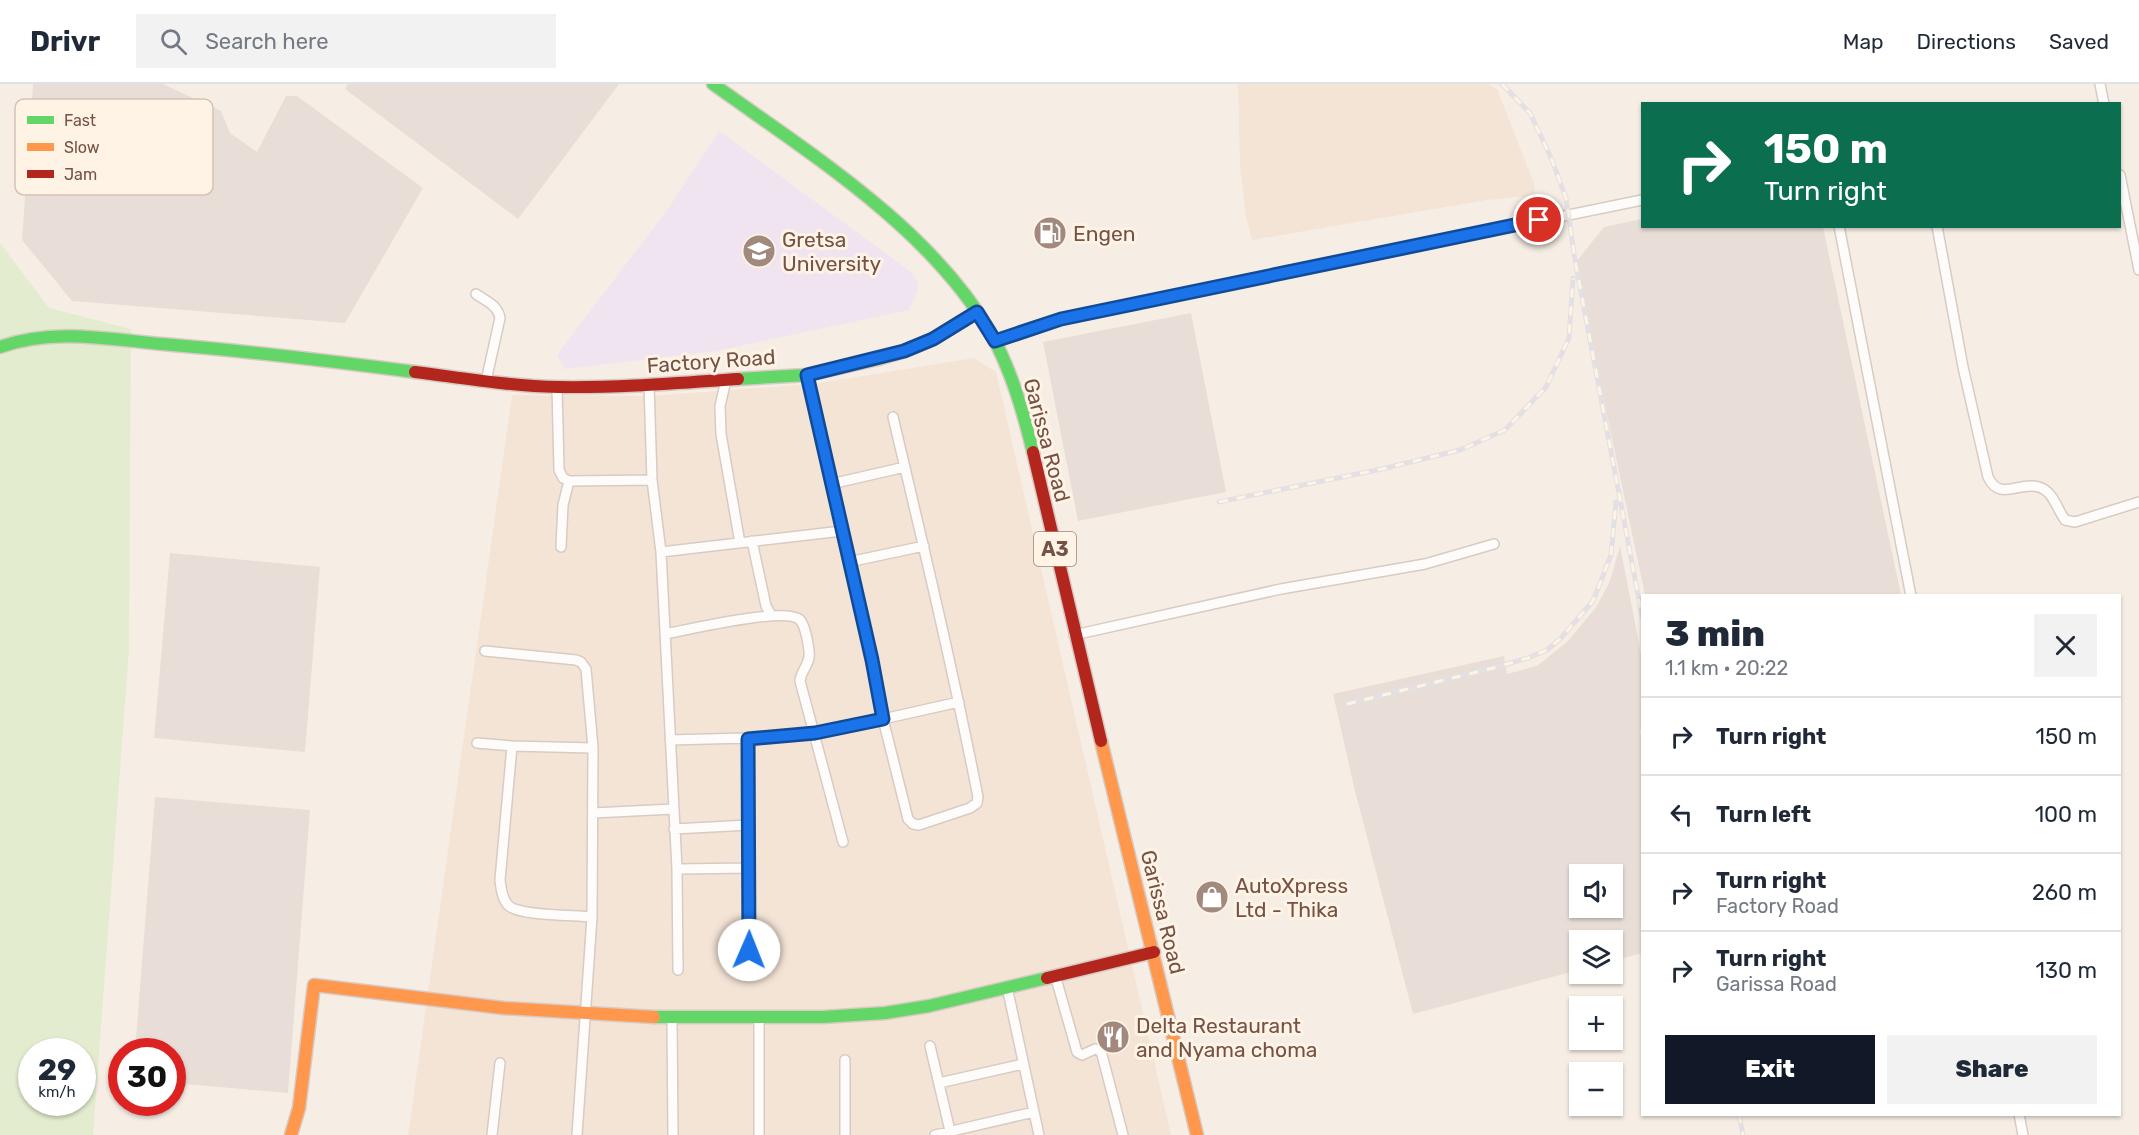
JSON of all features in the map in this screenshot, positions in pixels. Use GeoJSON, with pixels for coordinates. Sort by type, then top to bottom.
{"type":"FeatureCollection","features":[{"type":"Feature","properties":{"kind":"main road","name":"Garissa Road"},"geometry":{"type":"LineString","coordinates":[[713,84],[881,209],[930,254],[977,312],[995,341],[1012,381],[1027,426],[1074,635],[1154,951],[1197,1135]]}},
{"type":"Feature","properties":{"kind":"main road","name":"Factory Road"},"geometry":{"type":"LineString","coordinates":[[0,347],[23,339],[61,335],[263,352],[470,380],[557,387],[649,385],[807,375],[904,351],[933,339],[977,312]]}},
{"type":"Feature","properties":{"kind":"main road"},"geometry":{"type":"LineString","coordinates":[[291,1135],[298,1108],[314,985],[456,1004],[586,1013],[672,1018],[823,1017],[885,1013],[929,1005],[1154,951]]}},
{"type":"Feature","properties":{"kind":"street"},"geometry":{"type":"LineString","coordinates":[[2100,84],[2104,102]]}},
{"type":"Feature","properties":{"kind":"street"},"geometry":{"type":"LineString","coordinates":[[2121,180],[2139,270]]}},
{"type":"Feature","properties":{"kind":"street"},"geometry":{"type":"LineString","coordinates":[[995,341],[1061,319],[1641,200]]}},
{"type":"Feature","properties":{"kind":"street"},"geometry":{"type":"LineString","coordinates":[[1839,228],[1911,594]]}},
{"type":"Feature","properties":{"kind":"street"},"geometry":{"type":"LineString","coordinates":[[1937,228],[1963,367],[1992,486],[1999,490],[2038,486],[2047,491],[2065,519],[2075,522],[2139,502]]}},
{"type":"Feature","properties":{"kind":"street"},"geometry":{"type":"LineString","coordinates":[[476,294],[497,308],[499,313],[486,381]]}},
{"type":"Feature","properties":{"kind":"street"},"geometry":{"type":"LineString","coordinates":[[807,375],[872,660],[883,719],[908,819],[913,824],[919,825],[970,808],[977,803],[978,797],[959,702],[893,417]]}},
{"type":"Feature","properties":{"kind":"street"},"geometry":{"type":"LineString","coordinates":[[726,380],[720,406],[721,434],[740,543]]}},
{"type":"Feature","properties":{"kind":"street"},"geometry":{"type":"LineString","coordinates":[[649,385],[652,480],[661,552],[677,869],[678,970]]}},
{"type":"Feature","properties":{"kind":"street"},"geometry":{"type":"LineString","coordinates":[[557,387],[559,470],[563,478],[568,481],[652,480]]}},
{"type":"Feature","properties":{"kind":"street"},"geometry":{"type":"LineString","coordinates":[[831,484],[905,467]]}},
{"type":"Feature","properties":{"kind":"street"},"geometry":{"type":"LineString","coordinates":[[561,547],[563,505],[568,481]]}},
{"type":"Feature","properties":{"kind":"street"},"geometry":{"type":"LineString","coordinates":[[661,552],[842,531]]}},
{"type":"Feature","properties":{"kind":"street"},"geometry":{"type":"LineString","coordinates":[[752,542],[766,606],[771,615]]}},
{"type":"Feature","properties":{"kind":"street"},"geometry":{"type":"LineString","coordinates":[[1074,635],[1281,589],[1425,564],[1494,544]]}},
{"type":"Feature","properties":{"kind":"street"},"geometry":{"type":"LineString","coordinates":[[849,562],[924,546]]}},
{"type":"Feature","properties":{"kind":"street"},"geometry":{"type":"LineString","coordinates":[[665,634],[771,615],[796,618],[804,626],[809,660],[800,681],[843,842]]}},
{"type":"Feature","properties":{"kind":"street"},"geometry":{"type":"LineString","coordinates":[[485,651],[560,657],[581,662],[586,669],[593,748],[592,917],[577,1135]]}},
{"type":"Feature","properties":{"kind":"street"},"geometry":{"type":"LineString","coordinates":[[670,740],[748,739],[815,733],[959,702]]}},
{"type":"Feature","properties":{"kind":"street"},"geometry":{"type":"LineString","coordinates":[[748,739],[749,971]]}},
{"type":"Feature","properties":{"kind":"street"},"geometry":{"type":"LineString","coordinates":[[477,742],[512,746],[593,748]]}},
{"type":"Feature","properties":{"kind":"street"},"geometry":{"type":"LineString","coordinates":[[512,746],[500,880],[502,895],[508,905],[521,911],[592,917]]}},
{"type":"Feature","properties":{"kind":"street"},"geometry":{"type":"LineString","coordinates":[[593,813],[673,809]]}},
{"type":"Feature","properties":{"kind":"street"},"geometry":{"type":"LineString","coordinates":[[674,829],[749,825]]}},
{"type":"Feature","properties":{"kind":"street"},"geometry":{"type":"LineString","coordinates":[[677,869],[750,868]]}},
{"type":"Feature","properties":{"kind":"street"},"geometry":{"type":"LineString","coordinates":[[1055,975],[1077,1052],[1082,1055],[1095,1049],[1101,1051],[1123,1135]]}},
{"type":"Feature","properties":{"kind":"street"},"geometry":{"type":"LineString","coordinates":[[1007,987],[1039,1135]]}},
{"type":"Feature","properties":{"kind":"street"},"geometry":{"type":"LineString","coordinates":[[672,1018],[673,1135]]}},
{"type":"Feature","properties":{"kind":"street"},"geometry":{"type":"LineString","coordinates":[[759,1018],[759,1135]]}},
{"type":"Feature","properties":{"kind":"street"},"geometry":{"type":"LineString","coordinates":[[930,1046],[951,1133]]}},
{"type":"Feature","properties":{"kind":"street"},"geometry":{"type":"LineString","coordinates":[[845,1060],[845,1135]]}},
{"type":"Feature","properties":{"kind":"street"},"geometry":{"type":"LineString","coordinates":[[492,1135],[500,1063]]}},
{"type":"Feature","properties":{"kind":"street"},"geometry":{"type":"LineString","coordinates":[[939,1083],[1023,1064]]}},
{"type":"Feature","properties":{"kind":"street"},"geometry":{"type":"LineString","coordinates":[[935,1135],[1034,1112]]}},
{"type":"Feature","properties":{"kind":"street"},"geometry":{"type":"LineString","coordinates":[[2019,1116],[2023,1135]]}},
{"type":"Feature","properties":{"kind":"shaded area"},"geometry":{"type":"Polygon","coordinates":[[[33,84],[163,84],[195,99],[32,99],[33,84]]]}},
{"type":"Feature","properties":{"kind":"shaded area"},"geometry":{"type":"Polygon","coordinates":[[[348,84],[619,84],[518,219],[345,89],[348,84]]]}},
{"type":"Feature","properties":{"kind":"shaded area"},"geometry":{"type":"Polygon","coordinates":[[[1238,84],[1488,84],[1497,89],[1534,183],[1535,198],[1487,200],[1252,240],[1246,217],[1240,167],[1238,84]]]}},
{"type":"Feature","properties":{"kind":"shaded area"},"geometry":{"type":"Polygon","coordinates":[[[286,96],[297,96],[423,188],[345,323],[72,301],[22,240],[25,195],[213,195],[213,107],[221,111],[230,133],[257,152],[286,96]]]}},
{"type":"Feature","properties":{"kind":"shaded area","name":"Gretsa University"},"geometry":{"type":"Polygon","coordinates":[[[719,131],[911,272],[917,281],[918,289],[909,310],[716,351],[565,369],[557,355],[670,206],[719,131]]]}},
{"type":"Feature","properties":{"kind":"shaded area"},"geometry":{"type":"Polygon","coordinates":[[[1641,219],[1641,228],[1823,228],[1901,594],[1645,594],[1575,263],[1604,227],[1641,219]]]}},
{"type":"Feature","properties":{"kind":"shaded area"},"geometry":{"type":"Polygon","coordinates":[[[1191,313],[1226,492],[1078,521],[1043,342],[1191,313]]]}},
{"type":"Feature","properties":{"kind":"shaded area"},"geometry":{"type":"Polygon","coordinates":[[[974,358],[996,372],[1171,1135],[408,1135],[512,395],[649,396],[813,384],[974,358]]]}},
{"type":"Feature","properties":{"kind":"shaded area"},"geometry":{"type":"Polygon","coordinates":[[[1620,546],[1641,654],[1641,953],[1623,958],[1623,930],[1569,930],[1569,973],[1413,1014],[1354,787],[1333,694],[1504,656],[1507,674],[1537,666],[1568,641],[1597,606],[1610,581],[1620,546]]]}},
{"type":"Feature","properties":{"kind":"shaded area"},"geometry":{"type":"Polygon","coordinates":[[[170,553],[320,567],[305,752],[154,738],[170,553]]]}},
{"type":"Feature","properties":{"kind":"shaded area"},"geometry":{"type":"Polygon","coordinates":[[[155,797],[310,810],[288,1093],[186,1084],[186,1038],[136,1038],[155,797]]]}},
{"type":"Feature","properties":{"kind":"green space"},"geometry":{"type":"Polygon","coordinates":[[[0,243],[49,308],[131,329],[129,649],[96,1094],[96,1038],[18,1038],[18,1116],[94,1116],[93,1135],[0,1135],[0,243]]]}},
{"type":"Feature","properties":{"kind":"railway"},"geometry":{"type":"LineString","coordinates":[[1502,84],[1530,113],[1552,160],[1566,198],[1575,260],[1641,611]]}},
{"type":"Feature","properties":{"kind":"railway"},"geometry":{"type":"LineString","coordinates":[[1219,502],[1382,469],[1460,450],[1505,430],[1546,387],[1569,338],[1573,278]]}},
{"type":"Feature","properties":{"kind":"railway"},"geometry":{"type":"LineString","coordinates":[[1347,704],[1493,668],[1547,650],[1561,638],[1593,601],[1611,555],[1616,502]]}},
{"type":"Feature","properties":{"kind":"railway"},"geometry":{"type":"LineString","coordinates":[[1739,1116],[1743,1135]]}},
{"type":"Feature","properties":{"kind":"traffic: fast"},"geometry":{"type":"LineString","coordinates":[[713,84],[827,165],[901,226],[935,259],[965,294],[990,332],[1016,390],[1033,452]]}},
{"type":"Feature","properties":{"kind":"traffic: fast"},"geometry":{"type":"LineString","coordinates":[[738,379],[807,375],[878,359],[933,339],[977,312]]}},
{"type":"Feature","properties":{"kind":"traffic: fast"},"geometry":{"type":"LineString","coordinates":[[0,347],[40,338],[80,336],[257,353],[415,372]]}},
{"type":"Feature","properties":{"kind":"traffic: fast"},"geometry":{"type":"LineString","coordinates":[[654,1017],[823,1017],[885,1013],[929,1006],[1047,978]]}},
{"type":"Feature","properties":{"kind":"traffic: slow"},"geometry":{"type":"LineString","coordinates":[[1101,741],[1197,1135]]}},
{"type":"Feature","properties":{"kind":"traffic: slow"},"geometry":{"type":"LineString","coordinates":[[291,1135],[299,1108],[314,985],[503,1008],[654,1017]]}},
{"type":"Feature","properties":{"kind":"traffic: jam"},"geometry":{"type":"LineString","coordinates":[[415,372],[558,387],[626,386],[738,379]]}},
{"type":"Feature","properties":{"kind":"traffic: jam"},"geometry":{"type":"LineString","coordinates":[[1033,452],[1101,741]]}},
{"type":"Feature","properties":{"kind":"traffic: jam"},"geometry":{"type":"LineString","coordinates":[[1047,978],[1154,952]]}},
{"type":"Feature","properties":{"kind":"place","name":"Engen"},"geometry":{"type":"Point","coordinates":[1050,233]}},
{"type":"Feature","properties":{"kind":"place","name":"Gretsa University"},"geometry":{"type":"Point","coordinates":[759,251]}},
{"type":"Feature","properties":{"kind":"place","name":"AutoXpress Ltd - Thika"},"geometry":{"type":"Point","coordinates":[1212,897]}},
{"type":"Feature","properties":{"kind":"place","name":"Delta Restaurant and Nyama choma"},"geometry":{"type":"Point","coordinates":[1113,1037]}},
{"type":"Feature","properties":{"kind":"route"},"geometry":{"type":"LineString","coordinates":[[749,950],[748,739],[815,733],[883,719],[872,660],[807,375],[904,351],[933,339],[977,312],[995,341],[1061,319],[1539,220]]}}]}
